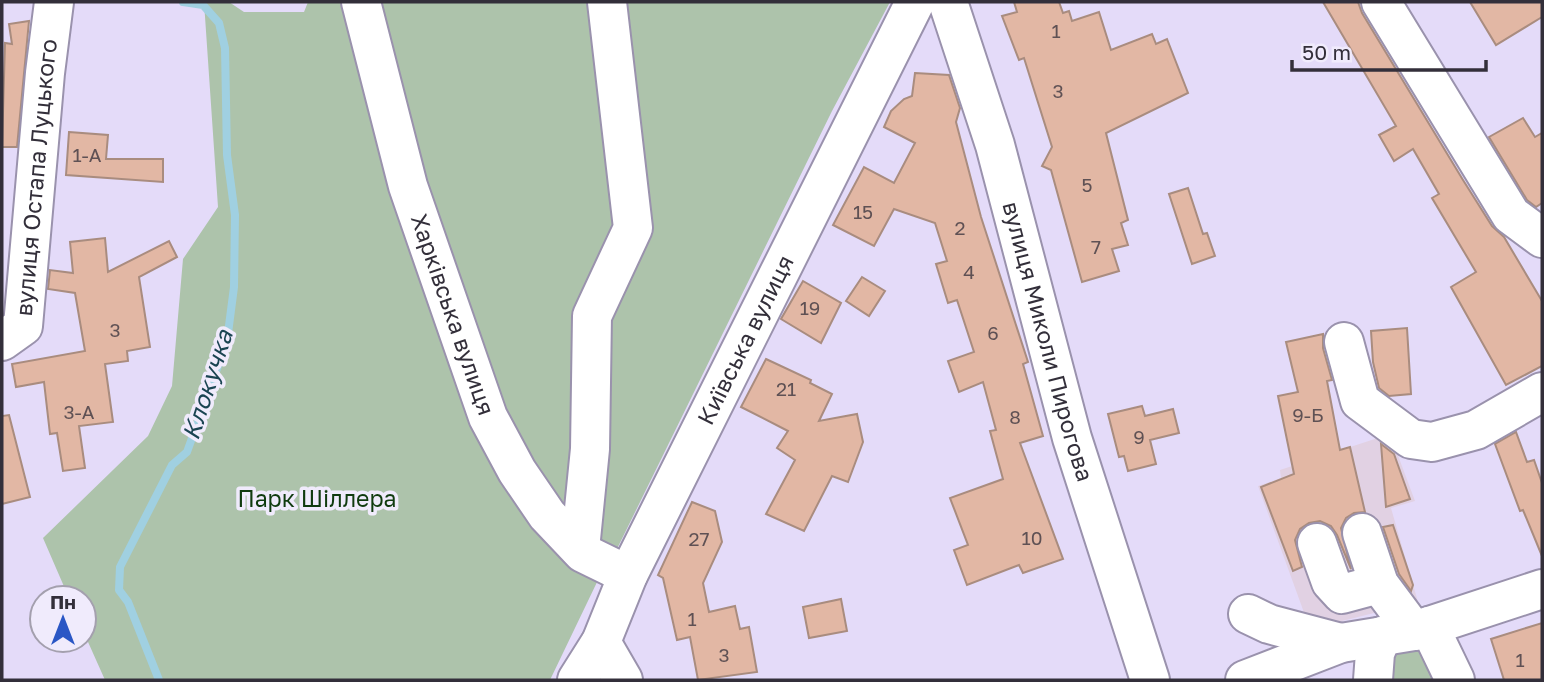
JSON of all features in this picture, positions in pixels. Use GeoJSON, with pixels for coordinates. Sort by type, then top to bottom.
{"type":"FeatureCollection","features":[{"type":"Feature","properties":{"kind":"street","name":"вулиця Остапа Луцького"},"geometry":{"type":"LineString","coordinates":[[2,341],[23,326],[45,73],[54,2]]}},
{"type":"Feature","properties":{"kind":"street","name":"Харківська вулиця"},"geometry":{"type":"LineString","coordinates":[[361,2],[408,186],[488,416],[517,471],[539,504],[580,549],[628,575]]}},
{"type":"Feature","properties":{"kind":"street"},"geometry":{"type":"LineString","coordinates":[[580,549],[590,449],[592,316],[633,228],[607,2]]}},
{"type":"Feature","properties":{"kind":"street","name":"Київська вулиця"},"geometry":{"type":"LineString","coordinates":[[577,680],[601,642],[628,575],[915,2]]}},
{"type":"Feature","properties":{"kind":"street","name":"вулиця Миколи Пирогова"},"geometry":{"type":"LineString","coordinates":[[948,2],[995,145],[1072,438],[1150,680]]}},
{"type":"Feature","properties":{"kind":"street"},"geometry":{"type":"LineString","coordinates":[[1381,2],[1511,215],[1542,238]]}},
{"type":"Feature","properties":{"kind":"street"},"geometry":{"type":"LineString","coordinates":[[1343,342],[1360,401],[1411,439],[1432,442],[1476,430],[1542,392]]}},
{"type":"Feature","properties":{"kind":"street"},"geometry":{"type":"LineString","coordinates":[[1362,533],[1379,584],[1409,631],[1455,680]]}},
{"type":"Feature","properties":{"kind":"street"},"geometry":{"type":"LineString","coordinates":[[1317,543],[1331,582],[1342,594],[1379,584]]}},
{"type":"Feature","properties":{"kind":"street"},"geometry":{"type":"LineString","coordinates":[[1245,680],[1341,643],[1409,631],[1542,589]]}},
{"type":"Feature","properties":{"kind":"street"},"geometry":{"type":"LineString","coordinates":[[1248,614],[1269,624],[1341,643]]}},
{"type":"Feature","properties":{"kind":"street"},"geometry":{"type":"LineString","coordinates":[[1373,680],[1375,653],[1409,631]]}},
{"type":"Feature","properties":{"kind":"street"},"geometry":{"type":"LineString","coordinates":[[601,642],[622,680]]}},
{"type":"Feature","properties":{"kind":"shaded area"},"geometry":{"type":"Polygon","coordinates":[[[1390,434],[1415,501],[1391,508],[1418,602],[1310,629],[1258,486],[1281,478],[1280,470],[1390,434]]]}},
{"type":"Feature","properties":{"kind":"green space","name":"Парк Шіллера"},"geometry":{"type":"Polygon","coordinates":[[[204,2],[229,2],[244,12],[304,12],[308,2],[342,2],[440,307],[599,578],[550,680],[105,680],[93,654],[98,654],[98,584],[63,584],[43,538],[148,436],[172,386],[183,259],[218,207],[204,2]]]}},
{"type":"Feature","properties":{"kind":"green space"},"geometry":{"type":"Polygon","coordinates":[[[375,2],[890,2],[832,111],[613,557],[589,545],[493,413],[375,2]]]}},
{"type":"Feature","properties":{"kind":"green space"},"geometry":{"type":"Polygon","coordinates":[[[1405,648],[1420,650],[1437,680],[1385,680],[1384,654],[1405,648]]]}},
{"type":"Feature","properties":{"kind":"building"},"geometry":{"type":"Polygon","coordinates":[[[1014,2],[1059,2],[1063,13],[1069,11],[1072,21],[1099,12],[1111,50],[1152,34],[1156,44],[1167,39],[1188,93],[1106,133],[1128,220],[1121,223],[1128,245],[1112,249],[1119,271],[1082,282],[1051,170],[1042,166],[1052,147],[1024,58],[1019,60],[1002,16],[1017,12],[1014,2]]]}},
{"type":"Feature","properties":{"kind":"building"},"geometry":{"type":"Polygon","coordinates":[[[1323,2],[1358,2],[1362,13],[1463,180],[1492,226],[1504,237],[1542,301],[1542,366],[1506,385],[1451,287],[1476,272],[1432,198],[1439,194],[1413,149],[1394,161],[1379,135],[1396,126],[1323,2]]]}},
{"type":"Feature","properties":{"kind":"building"},"geometry":{"type":"Polygon","coordinates":[[[1470,2],[1542,2],[1542,17],[1496,45],[1470,2]]]}},
{"type":"Feature","properties":{"kind":"building"},"geometry":{"type":"Polygon","coordinates":[[[29,21],[17,147],[2,147],[5,43],[12,44],[9,24],[29,21]]]}},
{"type":"Feature","properties":{"kind":"building"},"geometry":{"type":"Polygon","coordinates":[[[915,73],[949,75],[960,108],[956,122],[981,217],[1028,362],[1023,364],[1043,436],[1020,443],[1063,559],[1023,573],[1019,565],[967,585],[954,550],[968,545],[950,498],[1003,479],[990,431],[996,430],[983,382],[959,392],[948,361],[974,352],[957,300],[948,303],[936,264],[947,261],[935,223],[894,209],[874,246],[833,225],[864,167],[894,183],[915,143],[884,127],[891,111],[904,99],[912,96],[915,73]]]}},
{"type":"Feature","properties":{"kind":"building"},"geometry":{"type":"Polygon","coordinates":[[[1523,118],[1535,137],[1542,133],[1542,203],[1536,207],[1527,200],[1489,137],[1523,118]]]}},
{"type":"Feature","properties":{"kind":"building"},"geometry":{"type":"Polygon","coordinates":[[[69,132],[108,135],[106,159],[163,159],[163,182],[66,175],[69,132]]]}},
{"type":"Feature","properties":{"kind":"building"},"geometry":{"type":"Polygon","coordinates":[[[1188,188],[1203,234],[1207,233],[1215,256],[1192,264],[1169,194],[1188,188]]]}},
{"type":"Feature","properties":{"kind":"building"},"geometry":{"type":"Polygon","coordinates":[[[105,238],[108,272],[169,241],[177,257],[139,277],[150,347],[127,351],[128,361],[105,364],[113,422],[79,426],[85,468],[63,471],[57,433],[50,434],[44,382],[16,387],[12,364],[85,351],[75,293],[48,289],[50,270],[73,273],[70,242],[105,238]]]}},
{"type":"Feature","properties":{"kind":"building"},"geometry":{"type":"Polygon","coordinates":[[[862,277],[885,291],[869,316],[846,301],[862,277]]]}},
{"type":"Feature","properties":{"kind":"building"},"geometry":{"type":"Polygon","coordinates":[[[803,281],[841,303],[821,343],[781,319],[803,281]]]}},
{"type":"Feature","properties":{"kind":"building"},"geometry":{"type":"Polygon","coordinates":[[[1407,328],[1411,394],[1389,396],[1379,388],[1373,362],[1371,331],[1407,328]]]}},
{"type":"Feature","properties":{"kind":"building"},"geometry":{"type":"Polygon","coordinates":[[[1323,334],[1323,348],[1332,380],[1327,381],[1340,450],[1350,447],[1365,512],[1354,513],[1346,518],[1341,528],[1351,569],[1337,535],[1331,526],[1320,521],[1309,523],[1300,529],[1295,540],[1302,567],[1293,571],[1261,487],[1294,474],[1278,396],[1298,392],[1286,342],[1323,334]]]}},
{"type":"Feature","properties":{"kind":"building"},"geometry":{"type":"Polygon","coordinates":[[[766,359],[811,380],[810,383],[832,394],[819,421],[857,414],[863,442],[848,482],[832,476],[804,531],[766,514],[795,460],[777,448],[788,431],[741,407],[766,359]]]}},
{"type":"Feature","properties":{"kind":"building"},"geometry":{"type":"Polygon","coordinates":[[[1142,406],[1145,416],[1173,409],[1179,433],[1150,440],[1156,464],[1128,471],[1124,456],[1119,457],[1108,414],[1142,406]]]}},
{"type":"Feature","properties":{"kind":"building"},"geometry":{"type":"Polygon","coordinates":[[[9,415],[30,497],[2,504],[2,416],[9,415]]]}},
{"type":"Feature","properties":{"kind":"building"},"geometry":{"type":"Polygon","coordinates":[[[1516,432],[1527,462],[1534,460],[1542,483],[1542,556],[1523,510],[1520,511],[1495,444],[1516,432]]]}},
{"type":"Feature","properties":{"kind":"building"},"geometry":{"type":"Polygon","coordinates":[[[1381,444],[1394,454],[1410,499],[1386,507],[1381,444]]]}},
{"type":"Feature","properties":{"kind":"building"},"geometry":{"type":"Polygon","coordinates":[[[692,502],[715,511],[722,542],[703,583],[709,612],[735,606],[740,629],[749,627],[757,672],[698,680],[690,637],[677,640],[663,578],[658,575],[692,502]]]}},
{"type":"Feature","properties":{"kind":"building"},"geometry":{"type":"Polygon","coordinates":[[[1393,525],[1413,585],[1411,591],[1399,574],[1383,527],[1393,525]]]}},
{"type":"Feature","properties":{"kind":"building"},"geometry":{"type":"Polygon","coordinates":[[[841,599],[847,631],[809,638],[803,607],[841,599]]]}},
{"type":"Feature","properties":{"kind":"building"},"geometry":{"type":"Polygon","coordinates":[[[1542,623],[1542,680],[1504,680],[1491,639],[1542,623]]]}},
{"type":"Feature","properties":{"kind":"waterway","name":"Клокучка"},"geometry":{"type":"LineString","coordinates":[[159,680],[128,602],[119,590],[120,567],[172,465],[187,452],[227,341],[234,287],[235,215],[227,155],[225,48],[219,23],[203,5],[183,2]]}}]}
